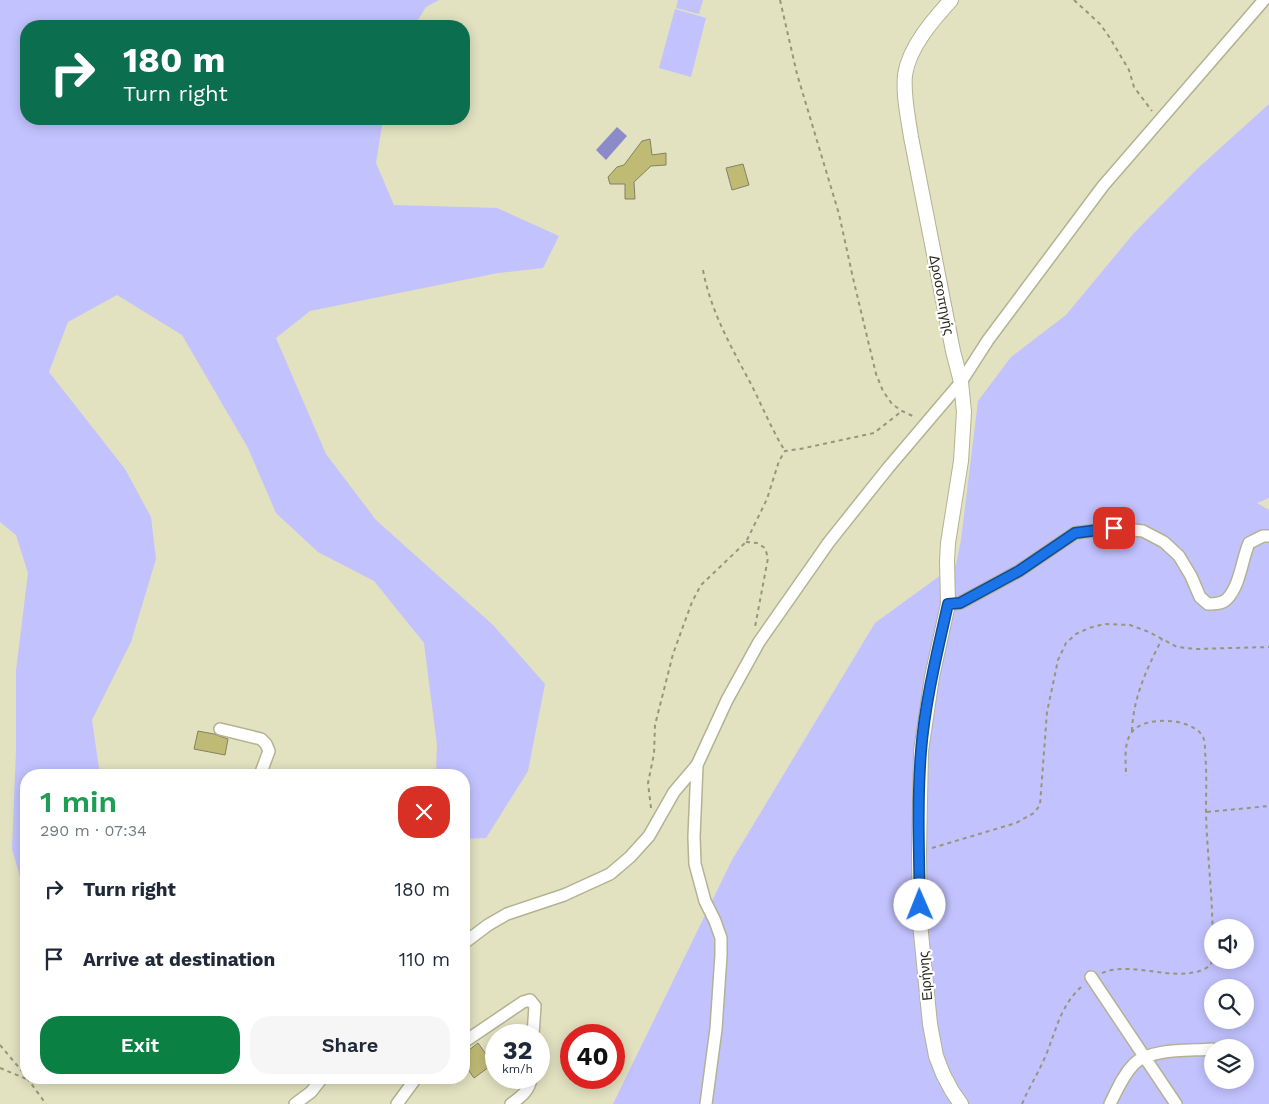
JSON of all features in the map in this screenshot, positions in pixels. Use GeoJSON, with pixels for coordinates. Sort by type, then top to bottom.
{"type":"FeatureCollection","features":[{"type":"Feature","properties":{"kind":"street","name":"Δροσοπηγής"},"geometry":{"type":"LineString","coordinates":[[948,604],[948,542],[961,462],[964,412],[961,382],[951,342],[913,146],[906,102],[905,76],[909,61],[917,46],[931,24],[951,0]]}},
{"type":"Feature","properties":{"kind":"street"},"geometry":{"type":"LineString","coordinates":[[470,938],[507,914],[564,895],[610,874],[630,857],[648,836],[674,792],[697,766],[727,700],[759,642],[829,542],[961,382],[988,340],[1103,186],[1264,0]]}},
{"type":"Feature","properties":{"kind":"street"},"geometry":{"type":"LineString","coordinates":[[948,604],[960,603],[1019,571],[1075,533],[1114,528],[1143,531],[1164,542],[1179,556],[1191,576],[1200,597],[1208,604],[1218,604],[1226,600],[1234,588],[1249,543],[1263,536],[1269,536]]}},
{"type":"Feature","properties":{"kind":"street","name":"Ειρήνης"},"geometry":{"type":"LineString","coordinates":[[948,604],[932,677],[921,751],[918,852],[920,923],[930,1024],[936,1056],[943,1074],[961,1104]]}},
{"type":"Feature","properties":{"kind":"street"},"geometry":{"type":"LineString","coordinates":[[220,729],[261,739],[269,751],[262,769]]}},
{"type":"Feature","properties":{"kind":"street"},"geometry":{"type":"LineString","coordinates":[[697,766],[694,836],[695,864],[705,901],[715,921],[720,938],[721,955],[716,1028],[706,1104]]}},
{"type":"Feature","properties":{"kind":"street"},"geometry":{"type":"LineString","coordinates":[[1091,977],[1176,1104]]}},
{"type":"Feature","properties":{"kind":"street"},"geometry":{"type":"LineString","coordinates":[[491,1024],[523,1002],[530,1000],[535,1006],[534,1024]]}},
{"type":"Feature","properties":{"kind":"street"},"geometry":{"type":"LineString","coordinates":[[470,1038],[485,1028]]}},
{"type":"Feature","properties":{"kind":"street"},"geometry":{"type":"LineString","coordinates":[[1110,1104],[1122,1080],[1134,1064],[1144,1056],[1155,1053],[1204,1050]]}},
{"type":"Feature","properties":{"kind":"street"},"geometry":{"type":"LineString","coordinates":[[295,1104],[311,1092],[317,1084]]}},
{"type":"Feature","properties":{"kind":"street"},"geometry":{"type":"LineString","coordinates":[[397,1104],[412,1084]]}},
{"type":"Feature","properties":{"kind":"street"},"geometry":{"type":"LineString","coordinates":[[511,1104],[523,1096],[527,1089]]}},
{"type":"Feature","properties":{"kind":"path"},"geometry":{"type":"LineString","coordinates":[[780,0],[797,74],[839,214],[876,374],[883,391],[892,404],[902,411],[927,421]]}},
{"type":"Feature","properties":{"kind":"path"},"geometry":{"type":"LineString","coordinates":[[1074,0],[1100,24],[1129,70],[1134,87],[1160,120]]}},
{"type":"Feature","properties":{"kind":"path"},"geometry":{"type":"LineString","coordinates":[[703,270],[712,308],[725,337],[759,400],[774,434],[785,451]]}},
{"type":"Feature","properties":{"kind":"path"},"geometry":{"type":"LineString","coordinates":[[785,451],[874,433],[902,411]]}},
{"type":"Feature","properties":{"kind":"path"},"geometry":{"type":"LineString","coordinates":[[656,824],[650,804],[648,783],[654,754],[655,725],[674,654],[700,585],[746,542],[767,499],[779,461],[785,451]]}},
{"type":"Feature","properties":{"kind":"path"},"geometry":{"type":"LineString","coordinates":[[746,542],[757,543],[765,548],[768,558],[754,634]]}},
{"type":"Feature","properties":{"kind":"path"},"geometry":{"type":"LineString","coordinates":[[918,852],[1016,823],[1034,813],[1040,805],[1047,712],[1058,660],[1066,643],[1076,634],[1104,624],[1130,625],[1162,638],[1177,647],[1196,649],[1269,647]]}},
{"type":"Feature","properties":{"kind":"path"},"geometry":{"type":"LineString","coordinates":[[1126,776],[1127,741],[1132,731],[1132,713],[1142,682],[1162,638]]}},
{"type":"Feature","properties":{"kind":"path"},"geometry":{"type":"LineString","coordinates":[[1022,1104],[1046,1055],[1056,1024],[1068,1002],[1091,977],[1108,970],[1129,969],[1149,972],[1187,973],[1203,970],[1211,965],[1211,908],[1206,812],[1207,770],[1204,738],[1198,729],[1181,722],[1159,721],[1144,724],[1132,731]]}},
{"type":"Feature","properties":{"kind":"path"},"geometry":{"type":"LineString","coordinates":[[1206,812],[1269,806]]}},
{"type":"Feature","properties":{"kind":"path"},"geometry":{"type":"LineString","coordinates":[[0,1045],[20,1069]]}},
{"type":"Feature","properties":{"kind":"path"},"geometry":{"type":"LineString","coordinates":[[0,1068],[20,1075]]}},
{"type":"Feature","properties":{"kind":"path"},"geometry":{"type":"LineString","coordinates":[[32,1084],[46,1104]]}},
{"type":"Feature","properties":{"kind":"shaded area"},"geometry":{"type":"Polygon","coordinates":[[[0,0],[439,0],[426,7],[418,20],[20,20],[20,125],[382,125],[376,163],[394,205],[497,208],[559,236],[543,268],[498,273],[310,311],[276,338],[326,454],[376,520],[493,625],[545,684],[528,771],[486,838],[470,839],[470,769],[436,769],[437,745],[424,643],[374,581],[318,552],[276,513],[248,448],[182,335],[117,295],[68,322],[49,372],[125,469],[151,517],[156,559],[131,642],[92,720],[99,769],[20,769],[20,877],[12,849],[16,751],[16,671],[28,573],[16,535],[0,522],[0,0]]]}},
{"type":"Feature","properties":{"kind":"shaded area"},"geometry":{"type":"Polygon","coordinates":[[[678,0],[703,0],[699,14],[676,8],[678,0]]]}},
{"type":"Feature","properties":{"kind":"shaded area"},"geometry":{"type":"Polygon","coordinates":[[[675,9],[706,18],[691,77],[659,68],[675,9]]]}},
{"type":"Feature","properties":{"kind":"shaded area"},"geometry":{"type":"Polygon","coordinates":[[[1269,104],[1269,498],[1257,503],[1269,510],[1269,1104],[613,1104],[620,1089],[625,1089],[625,1079],[732,860],[875,623],[956,564],[961,540],[978,401],[1011,357],[1066,315],[1134,233],[1196,170],[1269,104]]]}},
{"type":"Feature","properties":{"kind":"shaded area"},"geometry":{"type":"Polygon","coordinates":[[[617,127],[627,136],[606,160],[596,150],[617,127]]]}},
{"type":"Feature","properties":{"kind":"building"},"geometry":{"type":"Polygon","coordinates":[[[650,139],[652,155],[666,153],[666,165],[651,166],[634,182],[635,199],[625,199],[625,184],[610,184],[608,177],[617,167],[624,165],[642,141],[650,139]]]}},
{"type":"Feature","properties":{"kind":"building"},"geometry":{"type":"Polygon","coordinates":[[[743,164],[749,185],[732,190],[726,168],[743,164]]]}},
{"type":"Feature","properties":{"kind":"building"},"geometry":{"type":"Polygon","coordinates":[[[198,731],[228,739],[225,755],[194,749],[198,731]]]}},
{"type":"Feature","properties":{"kind":"building"},"geometry":{"type":"Polygon","coordinates":[[[478,1043],[485,1053],[485,1070],[474,1078],[470,1072],[470,1049],[478,1043]]]}},
{"type":"Feature","properties":{"kind":"route"},"geometry":{"type":"LineString","coordinates":[[920,905],[918,852],[921,751],[932,677],[948,604],[960,603],[972,595],[997,584],[1075,533],[1114,528]]}}]}
